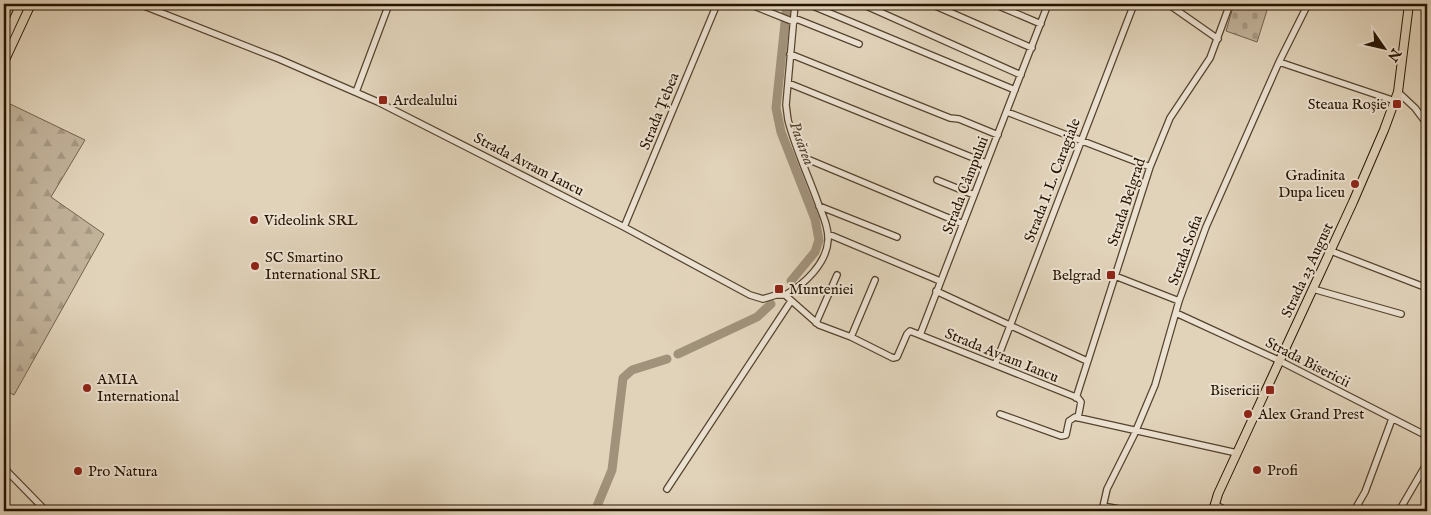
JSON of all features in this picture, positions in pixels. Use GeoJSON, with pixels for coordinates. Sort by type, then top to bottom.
{"type":"FeatureCollection","features":[{"type":"Feature","properties":{"kind":"main road"},"geometry":{"type":"LineString","coordinates":[[4,41],[21,4]]}},
{"type":"Feature","properties":{"kind":"main road"},"geometry":{"type":"LineString","coordinates":[[4,62],[31,4]]}},
{"type":"Feature","properties":{"kind":"main road","name":"Strada 23 August"},"geometry":{"type":"LineString","coordinates":[[1214,508],[1236,453],[1372,161],[1398,92],[1409,4]]}},
{"type":"Feature","properties":{"kind":"street","name":"Strada Avram Iancu"},"geometry":{"type":"LineString","coordinates":[[139,4],[356,92],[624,227],[754,297],[785,296]]}},
{"type":"Feature","properties":{"kind":"street"},"geometry":{"type":"LineString","coordinates":[[356,92],[389,4]]}},
{"type":"Feature","properties":{"kind":"street","name":"Strada Țebea"},"geometry":{"type":"LineString","coordinates":[[624,227],[716,4]]}},
{"type":"Feature","properties":{"kind":"street"},"geometry":{"type":"LineString","coordinates":[[749,4],[859,44]]}},
{"type":"Feature","properties":{"kind":"street"},"geometry":{"type":"LineString","coordinates":[[795,4],[790,19],[788,120],[828,234],[827,248],[822,260],[800,286],[785,296],[816,323],[895,358],[908,332],[920,335]]}},
{"type":"Feature","properties":{"kind":"street"},"geometry":{"type":"LineString","coordinates":[[808,4],[1015,90]]}},
{"type":"Feature","properties":{"kind":"street"},"geometry":{"type":"LineString","coordinates":[[862,4],[1021,75]]}},
{"type":"Feature","properties":{"kind":"street"},"geometry":{"type":"LineString","coordinates":[[931,4],[1032,48]]}},
{"type":"Feature","properties":{"kind":"street"},"geometry":{"type":"LineString","coordinates":[[994,4],[1041,24]]}},
{"type":"Feature","properties":{"kind":"street","name":"Strada Câmpului"},"geometry":{"type":"LineString","coordinates":[[920,335],[1048,4]]}},
{"type":"Feature","properties":{"kind":"street","name":"Strada I. L. Caragiale"},"geometry":{"type":"LineString","coordinates":[[995,365],[1134,4]]}},
{"type":"Feature","properties":{"kind":"street"},"geometry":{"type":"LineString","coordinates":[[1168,4],[1218,39]]}},
{"type":"Feature","properties":{"kind":"street","name":"Strada Belgrad"},"geometry":{"type":"LineString","coordinates":[[1078,418],[1081,402],[1076,398],[1150,167],[1170,118],[1204,66],[1218,39],[1230,4]]}},
{"type":"Feature","properties":{"kind":"street","name":"Strada Sofia"},"geometry":{"type":"LineString","coordinates":[[1102,508],[1107,489],[1136,431],[1158,376],[1179,302],[1206,227],[1279,62],[1308,4]]}},
{"type":"Feature","properties":{"kind":"street"},"geometry":{"type":"LineString","coordinates":[[790,54],[950,118],[959,119],[998,135]]}},
{"type":"Feature","properties":{"kind":"street"},"geometry":{"type":"LineString","coordinates":[[1279,62],[1395,101]]}},
{"type":"Feature","properties":{"kind":"street"},"geometry":{"type":"LineString","coordinates":[[788,83],[986,163]]}},
{"type":"Feature","properties":{"kind":"street"},"geometry":{"type":"LineString","coordinates":[[1398,92],[1415,108],[1427,124]]}},
{"type":"Feature","properties":{"kind":"street"},"geometry":{"type":"LineString","coordinates":[[1007,112],[1150,167]]}},
{"type":"Feature","properties":{"kind":"street"},"geometry":{"type":"LineString","coordinates":[[800,156],[962,224]]}},
{"type":"Feature","properties":{"kind":"street"},"geometry":{"type":"LineString","coordinates":[[937,180],[974,195]]}},
{"type":"Feature","properties":{"kind":"street"},"geometry":{"type":"LineString","coordinates":[[819,206],[897,237]]}},
{"type":"Feature","properties":{"kind":"street"},"geometry":{"type":"LineString","coordinates":[[828,234],[940,282]]}},
{"type":"Feature","properties":{"kind":"street"},"geometry":{"type":"LineString","coordinates":[[1331,251],[1427,288]]}},
{"type":"Feature","properties":{"kind":"street"},"geometry":{"type":"LineString","coordinates":[[816,323],[837,275]]}},
{"type":"Feature","properties":{"kind":"street"},"geometry":{"type":"LineString","coordinates":[[1115,276],[1179,302]]}},
{"type":"Feature","properties":{"kind":"street"},"geometry":{"type":"LineString","coordinates":[[851,337],[874,280]]}},
{"type":"Feature","properties":{"kind":"street"},"geometry":{"type":"LineString","coordinates":[[1313,289],[1401,314]]}},
{"type":"Feature","properties":{"kind":"street"},"geometry":{"type":"LineString","coordinates":[[936,291],[1088,361]]}},
{"type":"Feature","properties":{"kind":"street"},"geometry":{"type":"LineString","coordinates":[[667,489],[791,302]]}},
{"type":"Feature","properties":{"kind":"street","name":"Strada Bisericii"},"geometry":{"type":"LineString","coordinates":[[1176,313],[1280,361],[1427,436]]}},
{"type":"Feature","properties":{"kind":"street","name":"Strada Avram Iancu"},"geometry":{"type":"LineString","coordinates":[[920,335],[1076,398]]}},
{"type":"Feature","properties":{"kind":"street"},"geometry":{"type":"LineString","coordinates":[[1000,414],[1063,436],[1066,433],[1071,418],[1078,418],[1236,453]]}},
{"type":"Feature","properties":{"kind":"street"},"geometry":{"type":"LineString","coordinates":[[1354,511],[1365,492],[1392,419]]}},
{"type":"Feature","properties":{"kind":"street"},"geometry":{"type":"LineString","coordinates":[[1398,511],[1427,463]]}},
{"type":"Feature","properties":{"kind":"street"},"geometry":{"type":"LineString","coordinates":[[4,468],[46,511]]}},
{"type":"Feature","properties":{"kind":"street"},"geometry":{"type":"LineString","coordinates":[[1102,508],[1130,511]]}},
{"type":"Feature","properties":{"kind":"street"},"geometry":{"type":"LineString","coordinates":[[1214,508],[1228,511]]}},
{"type":"Feature","properties":{"kind":"green space"},"geometry":{"type":"Polygon","coordinates":[[[4,4],[21,4],[4,41],[4,4]]]}},
{"type":"Feature","properties":{"kind":"green space"},"geometry":{"type":"Polygon","coordinates":[[[1234,4],[1269,4],[1257,42],[1226,31],[1234,4]]]}},
{"type":"Feature","properties":{"kind":"green space"},"geometry":{"type":"Polygon","coordinates":[[[4,101],[85,140],[51,197],[104,234],[14,395],[4,390],[4,101]]]}},
{"type":"Feature","properties":{"kind":"waterway","name":"Pasărea"},"geometry":{"type":"LineString","coordinates":[[787,4],[776,108],[781,132],[815,219],[819,240],[815,252],[791,281]]}},
{"type":"Feature","properties":{"kind":"waterway","name":"Pasărea"},"geometry":{"type":"LineString","coordinates":[[678,354],[757,317],[771,304]]}},
{"type":"Feature","properties":{"kind":"waterway","name":"Pasărea"},"geometry":{"type":"LineString","coordinates":[[595,511],[612,470],[623,378],[632,370],[667,359]]}},
{"type":"Feature","properties":{"kind":"railway"},"geometry":{"type":"LineString","coordinates":[[4,21],[12,4]]}},
{"type":"Feature","properties":{"kind":"place","name":"Ardealului"},"geometry":{"type":"Point","coordinates":[383,100]}},
{"type":"Feature","properties":{"kind":"place","name":"Steaua Roșie"},"geometry":{"type":"Point","coordinates":[1397,104]}},
{"type":"Feature","properties":{"kind":"place","name":"Gradinita Dupa liceu"},"geometry":{"type":"Point","coordinates":[1355,184]}},
{"type":"Feature","properties":{"kind":"place","name":"Videolink SRL"},"geometry":{"type":"Point","coordinates":[254,220]}},
{"type":"Feature","properties":{"kind":"place","name":"SC Smartino International SRL"},"geometry":{"type":"Point","coordinates":[255,266]}},
{"type":"Feature","properties":{"kind":"place","name":"Belgrad"},"geometry":{"type":"Point","coordinates":[1111,275]}},
{"type":"Feature","properties":{"kind":"place","name":"Munteniei"},"geometry":{"type":"Point","coordinates":[779,289]}},
{"type":"Feature","properties":{"kind":"place","name":"AMIA International"},"geometry":{"type":"Point","coordinates":[87,388]}},
{"type":"Feature","properties":{"kind":"place","name":"Bisericii"},"geometry":{"type":"Point","coordinates":[1270,390]}},
{"type":"Feature","properties":{"kind":"place","name":"Alex Grand Prest"},"geometry":{"type":"Point","coordinates":[1248,414]}},
{"type":"Feature","properties":{"kind":"place","name":"Profi"},"geometry":{"type":"Point","coordinates":[1257,470]}},
{"type":"Feature","properties":{"kind":"place","name":"Pro Natura"},"geometry":{"type":"Point","coordinates":[78,471]}}]}
